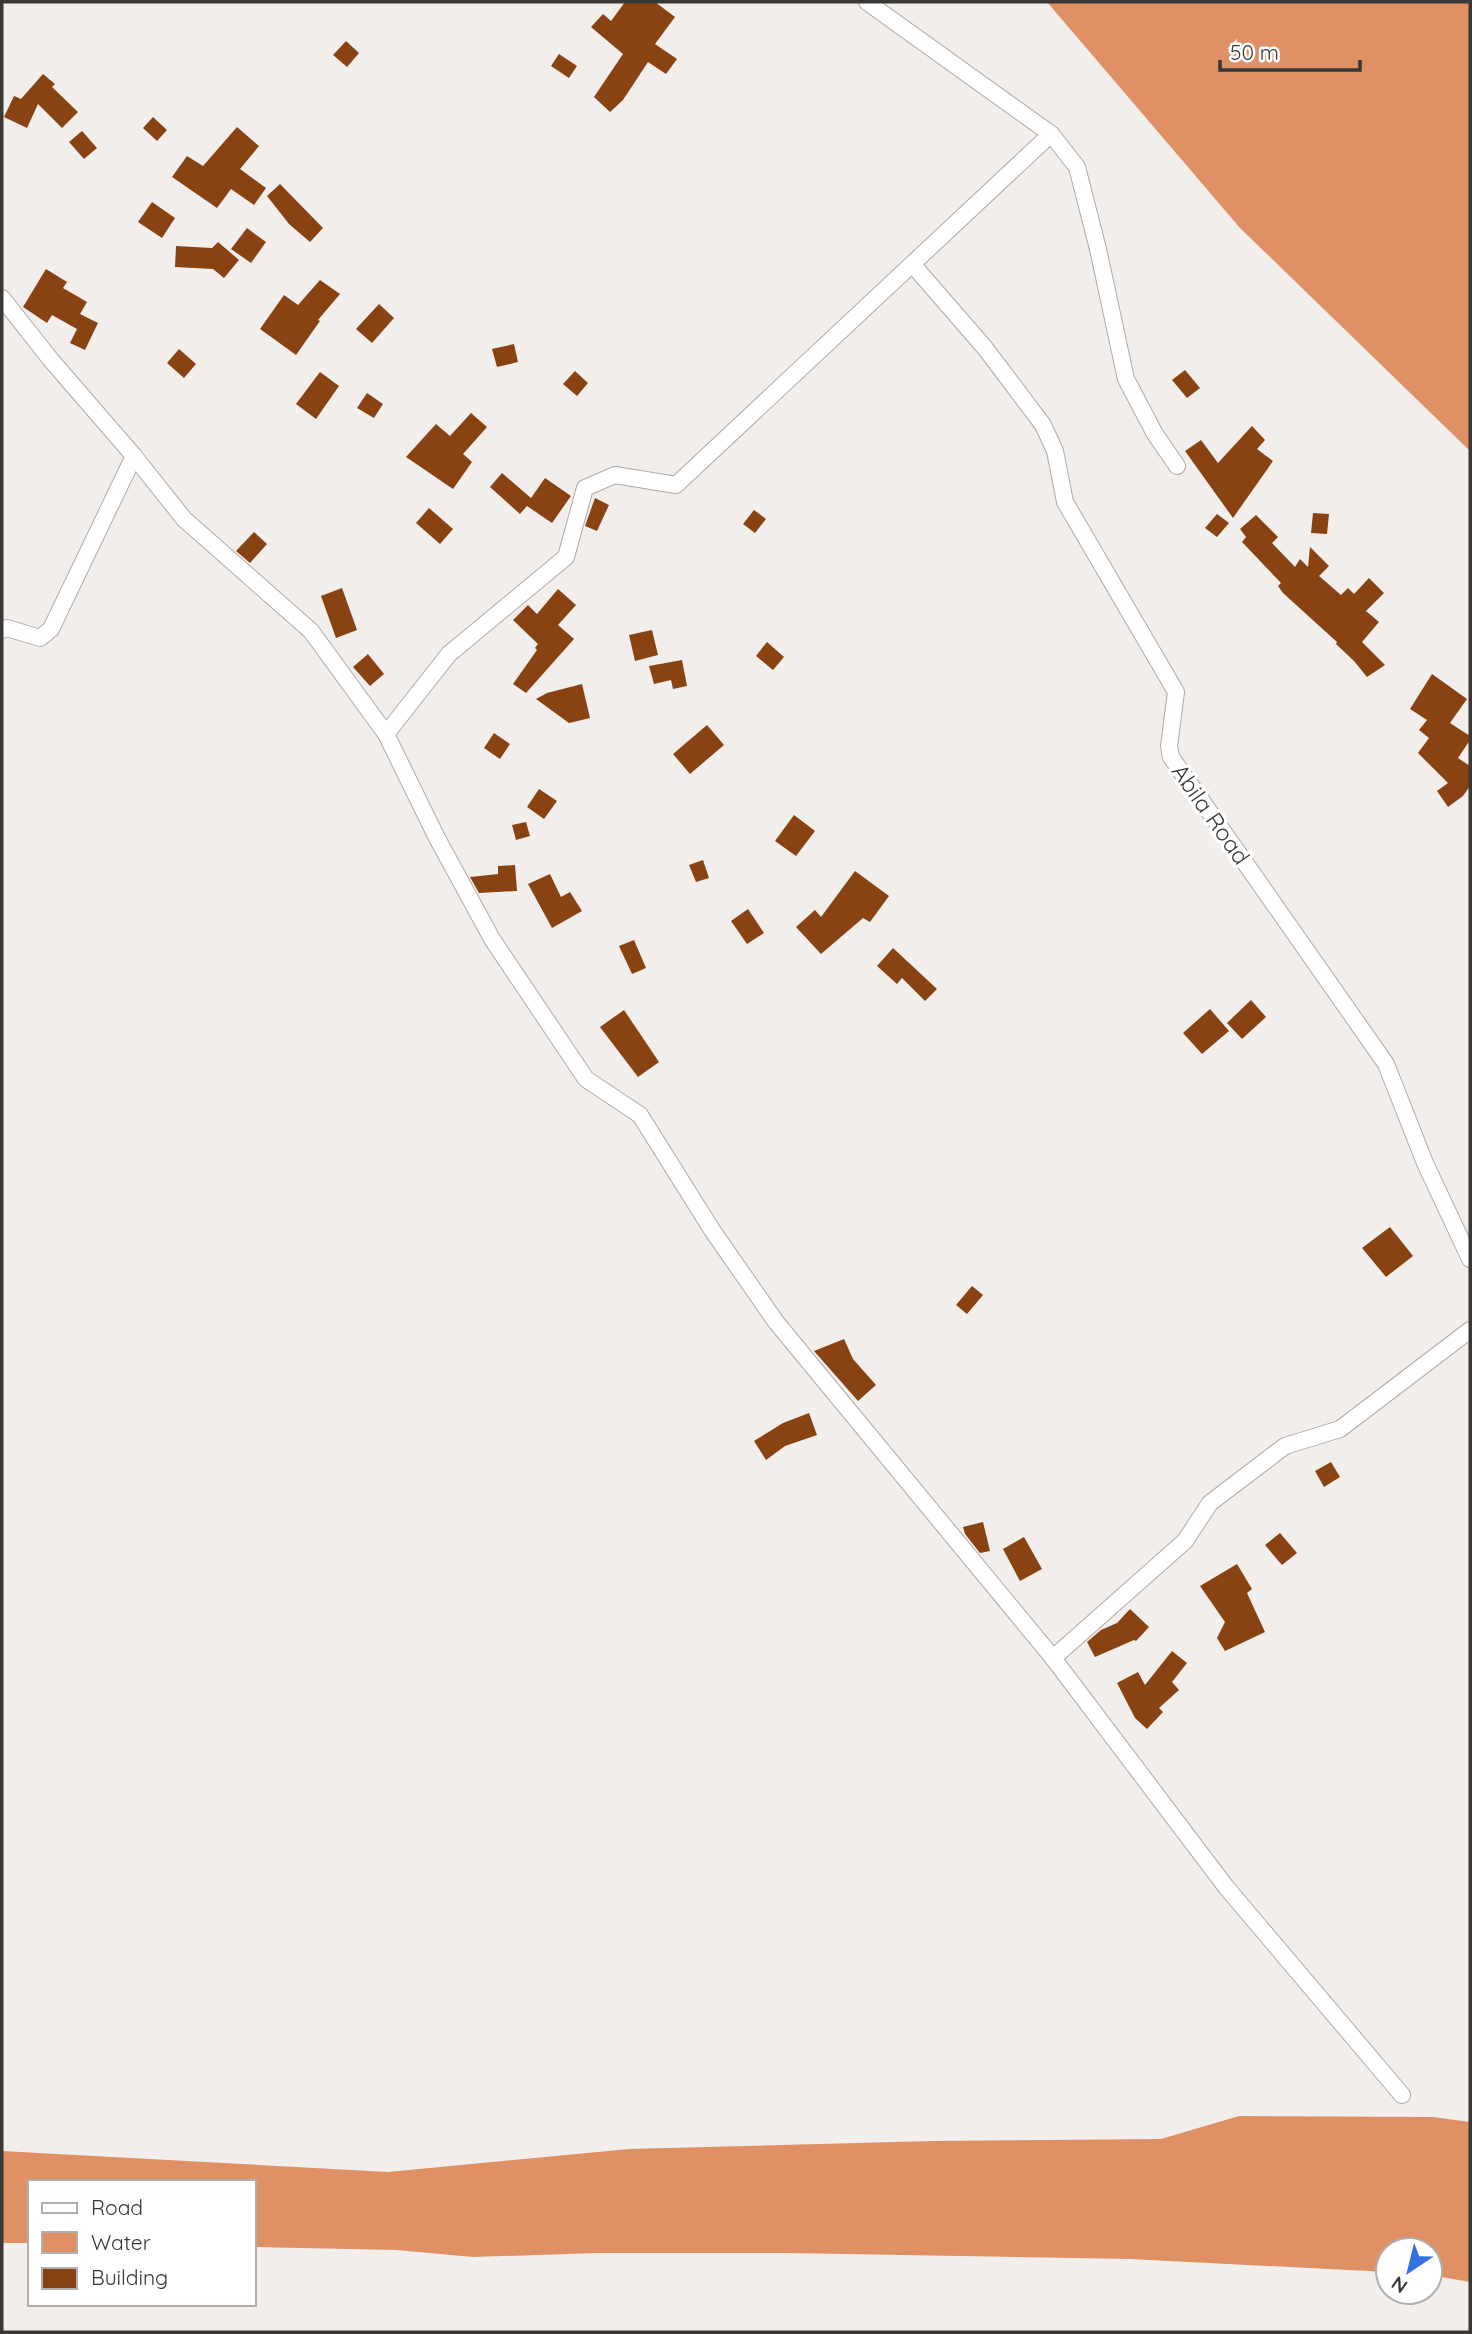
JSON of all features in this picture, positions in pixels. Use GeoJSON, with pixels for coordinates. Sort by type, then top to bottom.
{"type":"FeatureCollection","features":[{"type":"Feature","properties":{"kind":"street"},"geometry":{"type":"LineString","coordinates":[[867,2],[1051,134],[1077,167],[1098,248],[1126,379],[1155,434],[1177,466]]}},
{"type":"Feature","properties":{"kind":"street"},"geometry":{"type":"LineString","coordinates":[[386,734],[449,654],[566,557],[585,488],[615,475],[676,485],[1051,134]]}},
{"type":"Feature","properties":{"kind":"street","name":"Abila Road"},"geometry":{"type":"LineString","coordinates":[[913,265],[985,348],[1043,425],[1055,451],[1065,502],[1176,692],[1168,746],[1171,757],[1386,1064],[1425,1163],[1470,1259]]}},
{"type":"Feature","properties":{"kind":"street"},"geometry":{"type":"LineString","coordinates":[[2,298],[184,519],[311,631],[386,734],[437,838],[492,939],[586,1079],[640,1115],[712,1230],[776,1322],[1053,1658],[1226,1887],[1402,2095]]}},
{"type":"Feature","properties":{"kind":"street"},"geometry":{"type":"LineString","coordinates":[[2,630],[7,628],[40,638],[51,629],[134,456]]}},
{"type":"Feature","properties":{"kind":"street"},"geometry":{"type":"LineString","coordinates":[[1053,1658],[1185,1541],[1210,1503],[1285,1446],[1340,1429],[1470,1330]]}},
{"type":"Feature","properties":{"kind":"water"},"geometry":{"type":"Polygon","coordinates":[[[1047,2],[1470,2],[1470,451],[1240,228],[1047,2]]]}},
{"type":"Feature","properties":{"kind":"water"},"geometry":{"type":"Polygon","coordinates":[[[1239,2116],[1433,2117],[1470,2122],[1470,2282],[1444,2277],[1444,2236],[1374,2236],[1374,2271],[1130,2259],[788,2253],[598,2253],[473,2257],[396,2250],[256,2247],[256,2180],[28,2180],[28,2243],[2,2243],[2,2151],[388,2172],[629,2149],[933,2141],[1161,2139],[1239,2116]]]}},
{"type":"Feature","properties":{"kind":"building"},"geometry":{"type":"Polygon","coordinates":[[[625,2],[655,2],[675,17],[655,44],[677,59],[666,74],[648,62],[623,100],[610,112],[594,97],[623,54],[591,27],[603,14],[611,21],[625,2]]]}},
{"type":"Feature","properties":{"kind":"building"},"geometry":{"type":"Polygon","coordinates":[[[346,41],[359,53],[347,67],[333,55],[346,41]]]}},
{"type":"Feature","properties":{"kind":"building"},"geometry":{"type":"Polygon","coordinates":[[[559,54],[577,66],[569,78],[551,66],[559,54]]]}},
{"type":"Feature","properties":{"kind":"building"},"geometry":{"type":"Polygon","coordinates":[[[43,74],[55,84],[52,87],[78,112],[62,128],[38,104],[27,128],[4,117],[14,96],[21,99],[43,74]]]}},
{"type":"Feature","properties":{"kind":"building"},"geometry":{"type":"Polygon","coordinates":[[[153,117],[167,130],[157,141],[143,128],[153,117]]]}},
{"type":"Feature","properties":{"kind":"building"},"geometry":{"type":"Polygon","coordinates":[[[237,127],[259,146],[240,169],[266,188],[254,205],[231,189],[217,208],[172,177],[187,156],[203,166],[237,127]]]}},
{"type":"Feature","properties":{"kind":"building"},"geometry":{"type":"Polygon","coordinates":[[[82,131],[97,148],[84,159],[69,142],[82,131]]]}},
{"type":"Feature","properties":{"kind":"building"},"geometry":{"type":"Polygon","coordinates":[[[280,184],[323,228],[310,242],[289,224],[267,196],[280,184]]]}},
{"type":"Feature","properties":{"kind":"building"},"geometry":{"type":"Polygon","coordinates":[[[152,202],[175,218],[162,238],[138,222],[152,202]]]}},
{"type":"Feature","properties":{"kind":"building"},"geometry":{"type":"Polygon","coordinates":[[[247,228],[266,242],[251,263],[231,249],[247,228]]]}},
{"type":"Feature","properties":{"kind":"building"},"geometry":{"type":"Polygon","coordinates":[[[218,242],[239,260],[224,278],[213,269],[175,267],[176,246],[212,248],[218,242]]]}},
{"type":"Feature","properties":{"kind":"building"},"geometry":{"type":"Polygon","coordinates":[[[46,269],[67,282],[63,288],[87,302],[80,314],[98,323],[85,350],[70,343],[77,329],[52,315],[47,323],[23,307],[46,269]]]}},
{"type":"Feature","properties":{"kind":"building"},"geometry":{"type":"Polygon","coordinates":[[[320,280],[340,294],[318,320],[320,321],[296,355],[260,329],[284,295],[298,305],[320,280]]]}},
{"type":"Feature","properties":{"kind":"building"},"geometry":{"type":"Polygon","coordinates":[[[379,304],[394,318],[372,343],[356,329],[379,304]]]}},
{"type":"Feature","properties":{"kind":"building"},"geometry":{"type":"Polygon","coordinates":[[[514,344],[518,362],[497,367],[492,349],[514,344]]]}},
{"type":"Feature","properties":{"kind":"building"},"geometry":{"type":"Polygon","coordinates":[[[179,349],[196,364],[184,378],[167,363],[179,349]]]}},
{"type":"Feature","properties":{"kind":"building"},"geometry":{"type":"Polygon","coordinates":[[[1185,370],[1200,388],[1187,398],[1172,380],[1185,370]]]}},
{"type":"Feature","properties":{"kind":"building"},"geometry":{"type":"Polygon","coordinates":[[[575,371],[588,383],[577,396],[563,384],[575,371]]]}},
{"type":"Feature","properties":{"kind":"building"},"geometry":{"type":"Polygon","coordinates":[[[320,372],[339,386],[316,419],[296,404],[320,372]]]}},
{"type":"Feature","properties":{"kind":"building"},"geometry":{"type":"Polygon","coordinates":[[[367,393],[383,404],[374,418],[357,408],[367,393]]]}},
{"type":"Feature","properties":{"kind":"building"},"geometry":{"type":"Polygon","coordinates":[[[471,413],[487,427],[463,454],[472,462],[453,489],[406,457],[436,424],[450,436],[471,413]]]}},
{"type":"Feature","properties":{"kind":"building"},"geometry":{"type":"Polygon","coordinates":[[[1252,426],[1265,440],[1257,449],[1273,461],[1233,518],[1185,451],[1201,440],[1218,463],[1252,426]]]}},
{"type":"Feature","properties":{"kind":"building"},"geometry":{"type":"Polygon","coordinates":[[[502,473],[531,498],[545,478],[571,496],[552,523],[527,506],[520,514],[490,487],[502,473]]]}},
{"type":"Feature","properties":{"kind":"building"},"geometry":{"type":"Polygon","coordinates":[[[595,498],[609,505],[597,531],[585,526],[595,498]]]}},
{"type":"Feature","properties":{"kind":"building"},"geometry":{"type":"Polygon","coordinates":[[[429,508],[453,529],[440,544],[416,523],[429,508]]]}},
{"type":"Feature","properties":{"kind":"building"},"geometry":{"type":"Polygon","coordinates":[[[754,510],[766,519],[755,533],[743,524],[754,510]]]}},
{"type":"Feature","properties":{"kind":"building"},"geometry":{"type":"Polygon","coordinates":[[[1313,513],[1329,514],[1327,534],[1311,533],[1313,513]]]}},
{"type":"Feature","properties":{"kind":"building"},"geometry":{"type":"Polygon","coordinates":[[[1217,514],[1229,523],[1217,537],[1205,528],[1217,514]]]}},
{"type":"Feature","properties":{"kind":"building"},"geometry":{"type":"Polygon","coordinates":[[[1256,515],[1278,537],[1272,543],[1295,567],[1300,559],[1308,567],[1310,547],[1329,566],[1319,576],[1341,595],[1348,588],[1354,594],[1369,578],[1384,593],[1366,611],[1379,622],[1362,642],[1385,665],[1367,677],[1337,642],[1283,593],[1278,586],[1281,583],[1242,542],[1246,537],[1240,529],[1256,515]]]}},
{"type":"Feature","properties":{"kind":"building"},"geometry":{"type":"Polygon","coordinates":[[[254,532],[267,544],[250,563],[236,551],[254,532]]]}},
{"type":"Feature","properties":{"kind":"building"},"geometry":{"type":"Polygon","coordinates":[[[342,588],[357,630],[336,638],[321,596],[342,588]]]}},
{"type":"Feature","properties":{"kind":"building"},"geometry":{"type":"Polygon","coordinates":[[[558,589],[576,605],[558,625],[574,639],[526,693],[513,684],[537,650],[535,648],[538,644],[513,620],[528,605],[537,614],[558,589]]]}},
{"type":"Feature","properties":{"kind":"building"},"geometry":{"type":"Polygon","coordinates":[[[652,630],[658,655],[635,661],[629,635],[652,630]]]}},
{"type":"Feature","properties":{"kind":"building"},"geometry":{"type":"Polygon","coordinates":[[[767,642],[784,657],[773,670],[756,656],[767,642]]]}},
{"type":"Feature","properties":{"kind":"building"},"geometry":{"type":"Polygon","coordinates":[[[368,654],[384,674],[370,686],[353,667],[368,654]]]}},
{"type":"Feature","properties":{"kind":"building"},"geometry":{"type":"Polygon","coordinates":[[[682,660],[687,686],[673,689],[671,680],[654,684],[649,666],[682,660]]]}},
{"type":"Feature","properties":{"kind":"building"},"geometry":{"type":"Polygon","coordinates":[[[1432,674],[1467,699],[1450,723],[1470,736],[1458,758],[1470,766],[1470,786],[1463,796],[1448,807],[1437,791],[1448,783],[1418,753],[1429,738],[1419,730],[1427,720],[1410,709],[1432,674]]]}},
{"type":"Feature","properties":{"kind":"building"},"geometry":{"type":"Polygon","coordinates":[[[582,684],[590,718],[569,723],[536,699],[547,693],[582,684]]]}},
{"type":"Feature","properties":{"kind":"building"},"geometry":{"type":"Polygon","coordinates":[[[707,725],[724,745],[690,774],[673,754],[707,725]]]}},
{"type":"Feature","properties":{"kind":"building"},"geometry":{"type":"Polygon","coordinates":[[[494,733],[510,744],[500,759],[484,748],[494,733]]]}},
{"type":"Feature","properties":{"kind":"building"},"geometry":{"type":"Polygon","coordinates":[[[539,789],[557,801],[544,819],[527,807],[539,789]]]}},
{"type":"Feature","properties":{"kind":"building"},"geometry":{"type":"Polygon","coordinates":[[[794,815],[815,831],[796,856],[775,841],[794,815]]]}},
{"type":"Feature","properties":{"kind":"building"},"geometry":{"type":"Polygon","coordinates":[[[526,822],[530,836],[516,840],[512,825],[526,822]]]}},
{"type":"Feature","properties":{"kind":"building"},"geometry":{"type":"Polygon","coordinates":[[[703,860],[709,878],[696,882],[689,865],[703,860]]]}},
{"type":"Feature","properties":{"kind":"building"},"geometry":{"type":"Polygon","coordinates":[[[515,865],[517,891],[479,893],[470,877],[498,874],[498,866],[515,865]]]}},
{"type":"Feature","properties":{"kind":"building"},"geometry":{"type":"Polygon","coordinates":[[[855,871],[889,896],[870,922],[863,918],[821,954],[796,927],[815,910],[821,917],[855,871]]]}},
{"type":"Feature","properties":{"kind":"building"},"geometry":{"type":"Polygon","coordinates":[[[550,874],[561,897],[570,892],[582,911],[552,928],[528,884],[550,874]]]}},
{"type":"Feature","properties":{"kind":"building"},"geometry":{"type":"Polygon","coordinates":[[[748,909],[764,933],[747,944],[731,921],[748,909]]]}},
{"type":"Feature","properties":{"kind":"building"},"geometry":{"type":"Polygon","coordinates":[[[634,940],[646,968],[632,974],[619,946],[634,940]]]}},
{"type":"Feature","properties":{"kind":"building"},"geometry":{"type":"Polygon","coordinates":[[[893,948],[937,989],[925,1001],[902,978],[897,984],[877,966],[893,948]]]}},
{"type":"Feature","properties":{"kind":"building"},"geometry":{"type":"Polygon","coordinates":[[[1251,1000],[1266,1017],[1242,1039],[1227,1023],[1251,1000]]]}},
{"type":"Feature","properties":{"kind":"building"},"geometry":{"type":"Polygon","coordinates":[[[1210,1009],[1229,1031],[1202,1054],[1183,1033],[1210,1009]]]}},
{"type":"Feature","properties":{"kind":"building"},"geometry":{"type":"Polygon","coordinates":[[[624,1010],[659,1062],[638,1077],[600,1027],[624,1010]]]}},
{"type":"Feature","properties":{"kind":"building"},"geometry":{"type":"Polygon","coordinates":[[[1390,1227],[1413,1256],[1386,1277],[1362,1248],[1390,1227]]]}},
{"type":"Feature","properties":{"kind":"building"},"geometry":{"type":"Polygon","coordinates":[[[972,1286],[983,1295],[967,1314],[956,1305],[972,1286]]]}},
{"type":"Feature","properties":{"kind":"building"},"geometry":{"type":"Polygon","coordinates":[[[844,1339],[853,1359],[876,1385],[858,1401],[814,1351],[844,1339]]]}},
{"type":"Feature","properties":{"kind":"building"},"geometry":{"type":"Polygon","coordinates":[[[809,1413],[817,1435],[785,1446],[766,1460],[754,1441],[783,1423],[809,1413]]]}},
{"type":"Feature","properties":{"kind":"building"},"geometry":{"type":"Polygon","coordinates":[[[1331,1462],[1340,1477],[1324,1487],[1315,1471],[1331,1462]]]}},
{"type":"Feature","properties":{"kind":"building"},"geometry":{"type":"Polygon","coordinates":[[[983,1522],[990,1551],[980,1553],[965,1534],[963,1527],[983,1522]]]}},
{"type":"Feature","properties":{"kind":"building"},"geometry":{"type":"Polygon","coordinates":[[[1280,1533],[1297,1553],[1282,1565],[1265,1545],[1280,1533]]]}},
{"type":"Feature","properties":{"kind":"building"},"geometry":{"type":"Polygon","coordinates":[[[1024,1537],[1042,1569],[1020,1581],[1003,1549],[1024,1537]]]}},
{"type":"Feature","properties":{"kind":"building"},"geometry":{"type":"Polygon","coordinates":[[[1237,1564],[1252,1589],[1247,1593],[1265,1632],[1225,1651],[1217,1638],[1225,1622],[1200,1586],[1237,1564]]]}},
{"type":"Feature","properties":{"kind":"building"},"geometry":{"type":"Polygon","coordinates":[[[1130,1609],[1149,1627],[1136,1641],[1095,1657],[1087,1642],[1101,1630],[1117,1623],[1130,1609]]]}},
{"type":"Feature","properties":{"kind":"building"},"geometry":{"type":"Polygon","coordinates":[[[1172,1651],[1187,1663],[1172,1682],[1179,1690],[1159,1708],[1163,1712],[1147,1729],[1135,1718],[1117,1683],[1138,1672],[1145,1685],[1172,1651]]]}}]}
